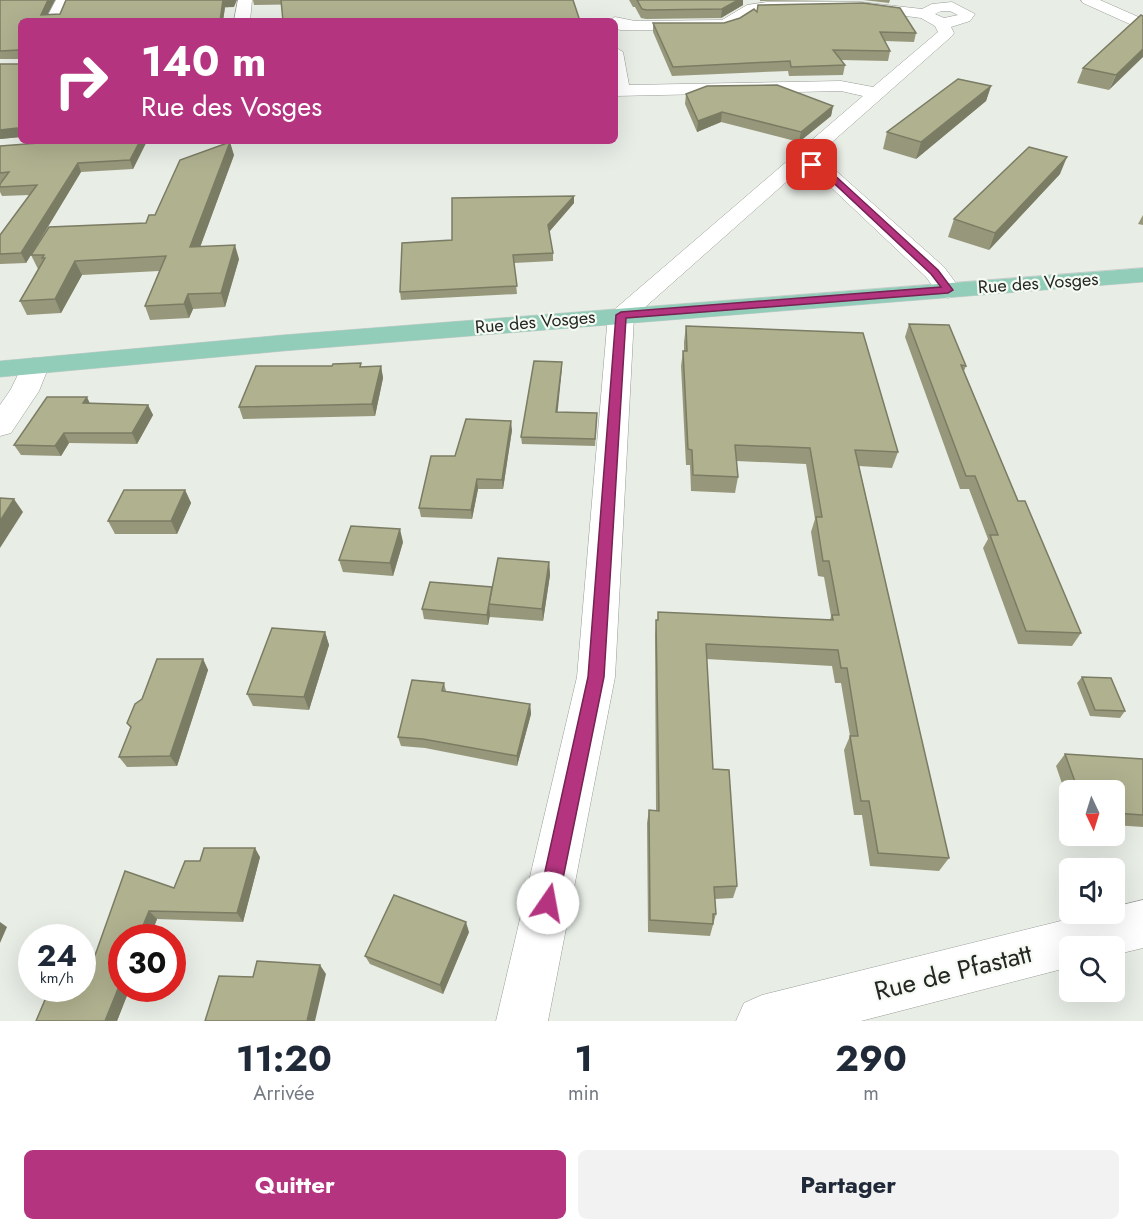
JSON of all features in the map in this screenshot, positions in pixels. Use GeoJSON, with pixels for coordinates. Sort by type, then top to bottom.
{"type":"FeatureCollection","features":[{"type":"Feature","properties":{"kind":"main road","name":"Rue des Vosges"},"geometry":{"type":"LineString","coordinates":[[0,369],[621,315],[1143,274]]}},
{"type":"Feature","properties":{"kind":"street"},"geometry":{"type":"LineString","coordinates":[[54,18],[63,0]]}},
{"type":"Feature","properties":{"kind":"street"},"geometry":{"type":"LineString","coordinates":[[242,18],[245,0]]}},
{"type":"Feature","properties":{"kind":"street"},"geometry":{"type":"LineString","coordinates":[[1088,0],[1143,25]]}},
{"type":"Feature","properties":{"kind":"street"},"geometry":{"type":"LineString","coordinates":[[618,22],[722,25],[733,22],[752,8],[767,6],[861,6],[940,11],[978,2]]}},
{"type":"Feature","properties":{"kind":"street"},"geometry":{"type":"LineString","coordinates":[[522,1021],[596,677],[621,315],[946,33],[940,11]]}},
{"type":"Feature","properties":{"kind":"street"},"geometry":{"type":"LineString","coordinates":[[618,91],[841,86],[878,93]]}},
{"type":"Feature","properties":{"kind":"street"},"geometry":{"type":"LineString","coordinates":[[802,160],[827,173],[934,272],[948,290]]}},
{"type":"Feature","properties":{"kind":"street"},"geometry":{"type":"LineString","coordinates":[[0,426],[25,391],[35,366]]}},
{"type":"Feature","properties":{"kind":"street","name":"Rue de Pfastatt"},"geometry":{"type":"LineString","coordinates":[[762,1021],[1143,924]]}},
{"type":"Feature","properties":{"kind":"building"},"geometry":{"type":"Polygon","coordinates":[[[0,0],[48,0],[41,15],[60,14],[66,0],[223,0],[220,18],[18,18],[18,50],[0,51],[0,0]]]}},
{"type":"Feature","properties":{"kind":"building"},"geometry":{"type":"Polygon","coordinates":[[[281,0],[573,0],[579,18],[283,18],[281,0]]]}},
{"type":"Feature","properties":{"kind":"building"},"geometry":{"type":"Polygon","coordinates":[[[637,0],[738,0],[722,9],[647,10],[642,9],[637,0]]]}},
{"type":"Feature","properties":{"kind":"building"},"geometry":{"type":"Polygon","coordinates":[[[863,3],[900,8],[916,33],[880,32],[890,51],[833,50],[845,65],[791,67],[790,61],[673,67],[653,23],[724,23],[740,18],[754,9],[757,12],[758,5],[863,3]]]}},
{"type":"Feature","properties":{"kind":"building"},"geometry":{"type":"Polygon","coordinates":[[[1141,15],[1143,16],[1143,49],[1116,75],[1083,68],[1141,15]]]}},
{"type":"Feature","properties":{"kind":"building"},"geometry":{"type":"Polygon","coordinates":[[[0,64],[18,64],[18,128],[0,130],[0,64]]]}},
{"type":"Feature","properties":{"kind":"building"},"geometry":{"type":"Polygon","coordinates":[[[958,79],[991,86],[921,142],[887,132],[958,79]]]}},
{"type":"Feature","properties":{"kind":"building"},"geometry":{"type":"Polygon","coordinates":[[[777,85],[833,106],[801,132],[722,112],[698,121],[686,94],[707,86],[777,85]]]}},
{"type":"Feature","properties":{"kind":"building"},"geometry":{"type":"Polygon","coordinates":[[[138,144],[130,160],[78,163],[21,253],[0,254],[0,235],[37,185],[0,187],[9,172],[0,173],[0,146],[138,144]]]}},
{"type":"Feature","properties":{"kind":"building"},"geometry":{"type":"Polygon","coordinates":[[[229,144],[190,247],[235,245],[221,293],[188,294],[184,304],[145,306],[166,256],[75,261],[55,299],[20,301],[45,258],[42,258],[44,255],[31,255],[49,227],[146,223],[149,215],[155,215],[180,160],[229,144]]]}},
{"type":"Feature","properties":{"kind":"building"},"geometry":{"type":"Polygon","coordinates":[[[1029,147],[1067,157],[995,233],[954,219],[1029,147]]]}},
{"type":"Feature","properties":{"kind":"building"},"geometry":{"type":"Polygon","coordinates":[[[574,196],[548,225],[553,253],[513,255],[517,286],[400,292],[402,243],[452,240],[452,198],[574,196]]]}},
{"type":"Feature","properties":{"kind":"building"},"geometry":{"type":"Polygon","coordinates":[[[909,324],[949,325],[966,366],[961,365],[1018,501],[1025,501],[1081,633],[1026,631],[990,535],[998,535],[975,476],[966,476],[909,324]]]}},
{"type":"Feature","properties":{"kind":"building"},"geometry":{"type":"Polygon","coordinates":[[[686,326],[863,333],[898,452],[855,450],[949,858],[878,853],[869,801],[861,801],[850,736],[858,736],[847,668],[841,668],[838,650],[706,644],[713,769],[729,770],[737,886],[714,887],[716,914],[713,914],[713,924],[650,920],[649,810],[659,811],[656,620],[658,620],[658,612],[833,620],[832,615],[839,615],[829,561],[823,561],[816,517],[822,517],[810,448],[735,445],[738,477],[693,475],[692,450],[688,449],[683,351],[687,351],[686,326]]]}},
{"type":"Feature","properties":{"kind":"building"},"geometry":{"type":"Polygon","coordinates":[[[534,361],[562,362],[556,412],[597,413],[595,439],[521,437],[534,361]]]}},
{"type":"Feature","properties":{"kind":"building"},"geometry":{"type":"Polygon","coordinates":[[[361,363],[360,367],[381,366],[372,404],[239,407],[256,366],[332,366],[333,364],[361,363]]]}},
{"type":"Feature","properties":{"kind":"building"},"geometry":{"type":"Polygon","coordinates":[[[47,397],[87,397],[83,403],[148,405],[132,433],[64,433],[55,446],[14,445],[47,397]]]}},
{"type":"Feature","properties":{"kind":"building"},"geometry":{"type":"Polygon","coordinates":[[[466,419],[511,421],[502,480],[477,479],[471,510],[419,508],[431,456],[455,456],[466,419]]]}},
{"type":"Feature","properties":{"kind":"building"},"geometry":{"type":"Polygon","coordinates":[[[124,490],[185,490],[171,521],[108,521],[124,490]]]}},
{"type":"Feature","properties":{"kind":"building"},"geometry":{"type":"Polygon","coordinates":[[[0,498],[14,499],[0,521],[0,498]]]}},
{"type":"Feature","properties":{"kind":"building"},"geometry":{"type":"Polygon","coordinates":[[[351,526],[400,529],[390,563],[339,560],[351,526]]]}},
{"type":"Feature","properties":{"kind":"building"},"geometry":{"type":"Polygon","coordinates":[[[498,558],[549,562],[542,609],[489,604],[498,558]]]}},
{"type":"Feature","properties":{"kind":"building"},"geometry":{"type":"Polygon","coordinates":[[[430,582],[492,587],[487,615],[422,609],[430,582]]]}},
{"type":"Feature","properties":{"kind":"building"},"geometry":{"type":"Polygon","coordinates":[[[272,628],[325,632],[304,697],[247,694],[272,628]]]}},
{"type":"Feature","properties":{"kind":"building"},"geometry":{"type":"Polygon","coordinates":[[[157,659],[203,659],[170,756],[119,757],[131,727],[127,723],[135,704],[142,699],[157,659]]]}},
{"type":"Feature","properties":{"kind":"building"},"geometry":{"type":"Polygon","coordinates":[[[1082,677],[1111,678],[1125,711],[1095,710],[1082,677]]]}},
{"type":"Feature","properties":{"kind":"building"},"geometry":{"type":"Polygon","coordinates":[[[412,680],[444,683],[442,691],[530,704],[517,756],[423,739],[398,737],[412,680]]]}},
{"type":"Feature","properties":{"kind":"building"},"geometry":{"type":"Polygon","coordinates":[[[1065,754],[1143,759],[1143,815],[1125,814],[1125,780],[1074,780],[1065,754]]]}},
{"type":"Feature","properties":{"kind":"building"},"geometry":{"type":"Polygon","coordinates":[[[204,848],[255,848],[237,913],[149,911],[144,924],[108,924],[108,1002],[113,1002],[105,1021],[36,1021],[44,1002],[96,1002],[96,953],[125,871],[174,888],[185,861],[200,861],[204,848]]]}},
{"type":"Feature","properties":{"kind":"building"},"geometry":{"type":"Polygon","coordinates":[[[394,895],[466,922],[440,985],[365,956],[394,895]]]}},
{"type":"Feature","properties":{"kind":"building"},"geometry":{"type":"Polygon","coordinates":[[[257,961],[320,965],[307,1021],[205,1021],[219,976],[253,977],[257,961]]]}},
{"type":"Feature","properties":{"kind":"route"},"geometry":{"type":"LineString","coordinates":[[548,903],[596,677],[621,315],[948,290],[934,272],[827,173],[812,165]]}}]}
